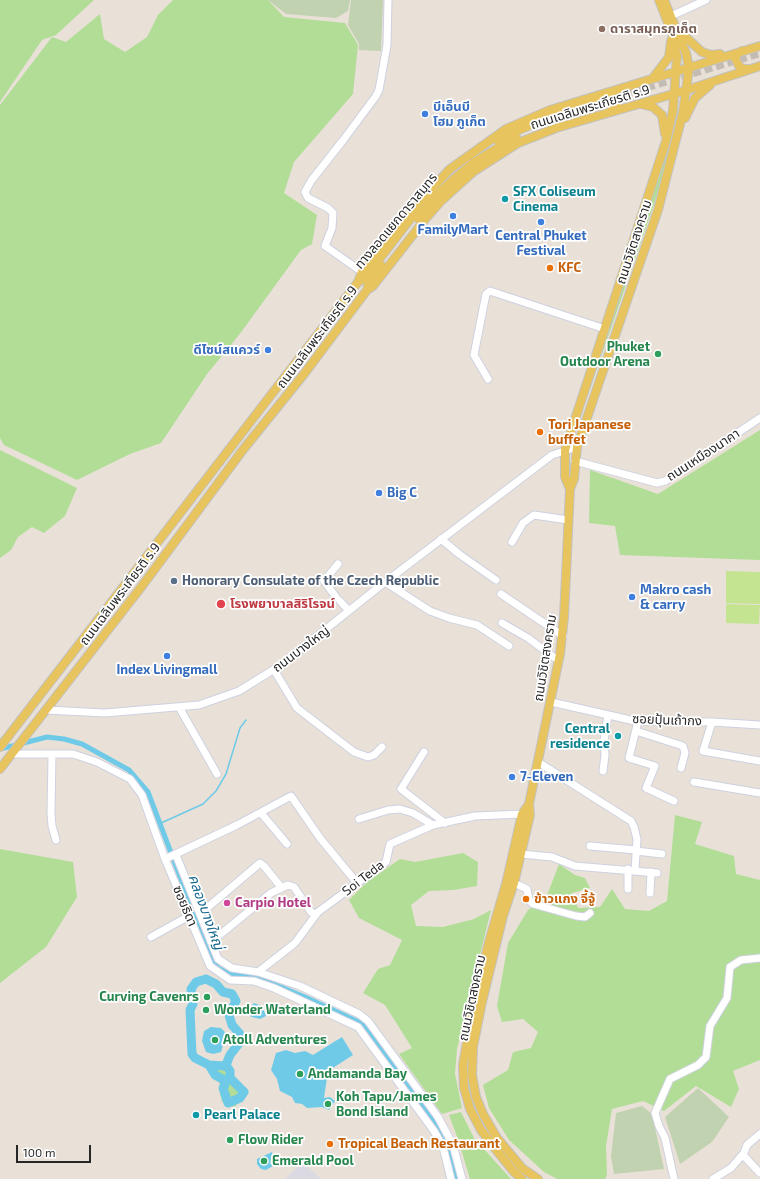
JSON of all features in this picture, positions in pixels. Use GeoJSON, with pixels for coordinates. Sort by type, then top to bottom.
{"type":"FeatureCollection","features":[{"type":"Feature","properties":{"kind":"main road","name":"ถนนวิชิตสงคราม"},"geometry":{"type":"LineString","coordinates":[[522,1179],[514,1172],[481,1130],[470,1108],[464,1088],[462,1064],[476,995],[489,942],[529,804],[559,661],[563,636],[570,489],[574,479],[577,447],[654,224],[679,130],[687,90],[689,68],[675,32],[659,0]]}},
{"type":"Feature","properties":{"kind":"main road","name":"ถนนวิชิตสงคราม"},"geometry":{"type":"LineString","coordinates":[[570,489],[565,477],[566,450],[666,141],[677,72],[677,56],[675,32],[671,16],[664,0]]}},
{"type":"Feature","properties":{"kind":"main road"},"geometry":{"type":"LineString","coordinates":[[654,78],[669,57],[675,32],[702,52],[711,55],[731,54]]}},
{"type":"Feature","properties":{"kind":"main road","name":"ถนนเฉลิมพระเกียรติ ร.9"},"geometry":{"type":"LineString","coordinates":[[0,746],[358,282],[362,272],[400,222],[450,169],[506,129],[550,110],[760,46]]}},
{"type":"Feature","properties":{"kind":"main road"},"geometry":{"type":"LineString","coordinates":[[743,50],[737,54],[735,58],[737,63],[743,69],[750,69]]}},
{"type":"Feature","properties":{"kind":"main road","name":"ถนนเฉลิมพระเกียรติ ร.9"},"geometry":{"type":"LineString","coordinates":[[0,769],[142,586],[242,451],[300,380],[367,290],[373,286],[441,201],[473,172],[518,143],[556,128],[674,94],[760,66]]}},
{"type":"Feature","properties":{"kind":"main road"},"geometry":{"type":"LineString","coordinates":[[668,129],[679,130],[695,98],[706,87],[721,78]]}},
{"type":"Feature","properties":{"kind":"main road"},"geometry":{"type":"LineString","coordinates":[[609,93],[613,96],[617,104],[610,112]]}},
{"type":"Feature","properties":{"kind":"main road","name":"ทางลอดแยกดาราสมุทร"},"geometry":{"type":"LineString","coordinates":[[358,282],[364,279],[420,207],[456,170],[481,151],[507,135],[545,119],[602,103],[509,140],[473,163],[432,200],[369,282],[367,290]]}},
{"type":"Feature","properties":{"kind":"main road"},"geometry":{"type":"LineString","coordinates":[[624,108],[643,104],[658,110],[662,115],[666,141]]}},
{"type":"Feature","properties":{"kind":"main road","name":"ถนนวิชิตสงคราม"},"geometry":{"type":"LineString","coordinates":[[526,814],[521,854],[514,883],[503,916],[482,1002],[473,1047],[472,1075],[476,1097],[483,1114],[498,1138],[522,1168],[538,1179]]}},
{"type":"Feature","properties":{"kind":"street"},"geometry":{"type":"LineString","coordinates":[[362,272],[324,246],[332,228],[332,213],[328,208],[308,198],[305,192],[311,181],[349,133],[379,90],[387,45],[388,0]]}},
{"type":"Feature","properties":{"kind":"street"},"geometry":{"type":"LineString","coordinates":[[671,16],[706,0]]}},
{"type":"Feature","properties":{"kind":"street"},"geometry":{"type":"LineString","coordinates":[[488,379],[474,355],[486,294],[490,291],[605,329]]}},
{"type":"Feature","properties":{"kind":"street","name":"ถนนเหมืองนาคา"},"geometry":{"type":"LineString","coordinates":[[575,461],[657,483],[665,481],[760,418]]}},
{"type":"Feature","properties":{"kind":"street","name":"ถนนบางใหญ่"},"geometry":{"type":"LineString","coordinates":[[46,710],[105,713],[179,707],[199,705],[239,691],[274,670],[385,582],[552,455],[577,447]]}},
{"type":"Feature","properties":{"kind":"street"},"geometry":{"type":"LineString","coordinates":[[512,542],[523,523],[534,515],[568,520]]}},
{"type":"Feature","properties":{"kind":"street"},"geometry":{"type":"LineString","coordinates":[[442,539],[471,563],[496,580]]}},
{"type":"Feature","properties":{"kind":"street"},"geometry":{"type":"LineString","coordinates":[[338,564],[324,581],[349,611]]}},
{"type":"Feature","properties":{"kind":"street"},"geometry":{"type":"LineString","coordinates":[[385,582],[430,611],[449,618],[477,625],[509,646]]}},
{"type":"Feature","properties":{"kind":"street"},"geometry":{"type":"LineString","coordinates":[[502,594],[563,636]]}},
{"type":"Feature","properties":{"kind":"street"},"geometry":{"type":"LineString","coordinates":[[502,623],[528,638],[559,661]]}},
{"type":"Feature","properties":{"kind":"street"},"geometry":{"type":"LineString","coordinates":[[274,670],[297,708],[354,752],[368,758],[374,755],[382,747]]}},
{"type":"Feature","properties":{"kind":"street","name":"ซอยปุ้นเถ้ากง"},"geometry":{"type":"LineString","coordinates":[[551,702],[638,721],[712,722],[760,725]]}},
{"type":"Feature","properties":{"kind":"street"},"geometry":{"type":"LineString","coordinates":[[179,707],[217,774]]}},
{"type":"Feature","properties":{"kind":"street"},"geometry":{"type":"LineString","coordinates":[[603,771],[605,754],[604,742],[608,715]]}},
{"type":"Feature","properties":{"kind":"street"},"geometry":{"type":"LineString","coordinates":[[638,721],[629,758],[655,766],[646,788],[674,801]]}},
{"type":"Feature","properties":{"kind":"street"},"geometry":{"type":"LineString","coordinates":[[712,722],[703,751],[760,761]]}},
{"type":"Feature","properties":{"kind":"street"},"geometry":{"type":"LineString","coordinates":[[636,731],[683,746],[685,753],[681,768]]}},
{"type":"Feature","properties":{"kind":"street"},"geometry":{"type":"LineString","coordinates":[[424,752],[401,789],[445,823]]}},
{"type":"Feature","properties":{"kind":"street","name":"ซอยธิดา"},"geometry":{"type":"LineString","coordinates":[[12,754],[73,754],[97,762],[130,779],[142,795],[165,859],[210,966],[230,980],[254,981],[274,988],[358,1027],[434,1131],[443,1147],[451,1179]]}},
{"type":"Feature","properties":{"kind":"street"},"geometry":{"type":"LineString","coordinates":[[52,754],[51,814],[52,826],[56,840]]}},
{"type":"Feature","properties":{"kind":"street"},"geometry":{"type":"LineString","coordinates":[[538,762],[631,821],[637,840],[628,889]]}},
{"type":"Feature","properties":{"kind":"street"},"geometry":{"type":"LineString","coordinates":[[694,782],[760,793]]}},
{"type":"Feature","properties":{"kind":"street"},"geometry":{"type":"LineString","coordinates":[[165,859],[176,855],[291,796],[320,838],[357,883]]}},
{"type":"Feature","properties":{"kind":"street"},"geometry":{"type":"LineString","coordinates":[[359,819],[388,810],[400,809],[413,813],[433,825]]}},
{"type":"Feature","properties":{"kind":"street"},"geometry":{"type":"LineString","coordinates":[[261,812],[288,844]]}},
{"type":"Feature","properties":{"kind":"street","name":"Soi Teda"},"geometry":{"type":"LineString","coordinates":[[258,972],[295,943],[318,912],[386,862],[390,844],[433,825],[475,816],[526,814]]}},
{"type":"Feature","properties":{"kind":"street"},"geometry":{"type":"LineString","coordinates":[[590,846],[662,854]]}},
{"type":"Feature","properties":{"kind":"street"},"geometry":{"type":"LineString","coordinates":[[521,854],[552,857],[574,866],[654,872],[650,893]]}},
{"type":"Feature","properties":{"kind":"street"},"geometry":{"type":"LineString","coordinates":[[176,855],[218,959],[232,968],[258,972],[279,978],[358,1014],[368,1021],[438,1118],[453,1145],[462,1179]]}},
{"type":"Feature","properties":{"kind":"street"},"geometry":{"type":"LineString","coordinates":[[200,914],[260,863],[281,888]]}},
{"type":"Feature","properties":{"kind":"street"},"geometry":{"type":"LineString","coordinates":[[514,883],[527,889],[529,900],[533,904],[576,916],[585,917],[590,913]]}},
{"type":"Feature","properties":{"kind":"street"},"geometry":{"type":"LineString","coordinates":[[211,942],[268,896],[288,885],[293,886],[310,910],[316,915]]}},
{"type":"Feature","properties":{"kind":"street"},"geometry":{"type":"LineString","coordinates":[[151,938],[189,916]]}},
{"type":"Feature","properties":{"kind":"street"},"geometry":{"type":"LineString","coordinates":[[674,1179],[665,1138],[655,1113],[670,1079],[698,1065],[706,1057],[710,1026],[727,998],[730,967],[741,960],[760,958]]}},
{"type":"Feature","properties":{"kind":"street"},"geometry":{"type":"LineString","coordinates":[[274,988],[279,978]]}},
{"type":"Feature","properties":{"kind":"street"},"geometry":{"type":"LineString","coordinates":[[713,1179],[731,1168],[742,1155],[747,1145],[760,1134]]}},
{"type":"Feature","properties":{"kind":"street"},"geometry":{"type":"LineString","coordinates":[[742,1155],[760,1173]]}},
{"type":"Feature","properties":{"kind":"shaded area"},"geometry":{"type":"Polygon","coordinates":[[[303,1162],[321,1179],[285,1179],[303,1162]]]}},
{"type":"Feature","properties":{"kind":"green space"},"geometry":{"type":"Polygon","coordinates":[[[0,0],[94,0],[56,35],[42,40],[0,102],[0,0]]]}},
{"type":"Feature","properties":{"kind":"green space"},"geometry":{"type":"Polygon","coordinates":[[[173,0],[268,0],[284,17],[345,23],[358,45],[353,94],[294,162],[284,193],[317,215],[312,244],[301,250],[239,335],[207,374],[161,443],[130,454],[77,480],[4,445],[0,438],[0,105],[52,37],[66,42],[100,14],[104,39],[125,52],[147,37],[158,15],[173,0]]]}},
{"type":"Feature","properties":{"kind":"green space"},"geometry":{"type":"Polygon","coordinates":[[[268,0],[350,0],[348,11],[336,18],[286,14],[268,0]]]}},
{"type":"Feature","properties":{"kind":"green space"},"geometry":{"type":"Polygon","coordinates":[[[351,0],[383,0],[381,51],[359,50],[359,44],[348,25],[351,0]]]}},
{"type":"Feature","properties":{"kind":"green space"},"geometry":{"type":"Polygon","coordinates":[[[672,138],[674,139],[653,207],[572,441],[672,138]]]}},
{"type":"Feature","properties":{"kind":"green space"},"geometry":{"type":"Polygon","coordinates":[[[760,430],[760,560],[620,555],[615,526],[589,523],[590,470],[658,494],[760,430]]]}},
{"type":"Feature","properties":{"kind":"green space"},"geometry":{"type":"Polygon","coordinates":[[[0,450],[77,488],[65,516],[44,533],[32,527],[18,537],[11,550],[0,558],[0,450]]]}},
{"type":"Feature","properties":{"kind":"green space"},"geometry":{"type":"Polygon","coordinates":[[[726,571],[760,572],[760,604],[726,603],[726,571]]]}},
{"type":"Feature","properties":{"kind":"green space"},"geometry":{"type":"Polygon","coordinates":[[[726,604],[760,605],[759,624],[726,623],[726,604]]]}},
{"type":"Feature","properties":{"kind":"green space"},"geometry":{"type":"Polygon","coordinates":[[[675,815],[702,822],[695,844],[734,856],[736,874],[760,880],[760,1060],[733,1071],[739,1089],[731,1107],[696,1086],[664,1111],[643,1101],[612,1109],[606,1146],[607,1175],[605,1179],[557,1179],[544,1172],[509,1140],[489,1108],[483,1085],[508,1070],[513,1052],[531,1048],[538,1032],[523,1019],[502,1022],[497,1006],[508,943],[528,910],[546,898],[559,864],[575,875],[585,878],[590,888],[572,893],[578,908],[600,907],[612,889],[625,909],[649,911],[667,901],[675,815]]]}},
{"type":"Feature","properties":{"kind":"green space"},"geometry":{"type":"Polygon","coordinates":[[[0,849],[73,862],[77,897],[46,947],[0,983],[0,849]]]}},
{"type":"Feature","properties":{"kind":"green space"},"geometry":{"type":"Polygon","coordinates":[[[463,853],[478,862],[477,886],[453,890],[429,891],[411,905],[416,926],[443,927],[474,919],[491,910],[457,1049],[455,1074],[462,1108],[442,1114],[399,1054],[412,1048],[385,1005],[363,993],[378,969],[390,965],[402,940],[359,918],[349,900],[367,882],[400,859],[415,862],[463,853]]]}},
{"type":"Feature","properties":{"kind":"green space"},"geometry":{"type":"Polygon","coordinates":[[[209,1065],[226,1065],[230,1071],[230,1078],[245,1089],[246,1095],[240,1098],[236,1106],[232,1107],[228,1103],[222,1102],[220,1093],[222,1088],[209,1065]]]}},
{"type":"Feature","properties":{"kind":"green space"},"geometry":{"type":"Polygon","coordinates":[[[698,1088],[729,1117],[712,1142],[680,1164],[665,1117],[698,1088]]]}},
{"type":"Feature","properties":{"kind":"green space"},"geometry":{"type":"Polygon","coordinates":[[[642,1106],[652,1114],[664,1169],[614,1174],[611,1156],[616,1113],[642,1106]]]}},
{"type":"Feature","properties":{"kind":"green space"},"geometry":{"type":"Polygon","coordinates":[[[461,1112],[474,1138],[511,1179],[470,1179],[449,1115],[461,1112]]]}},
{"type":"Feature","properties":{"kind":"water"},"geometry":{"type":"Polygon","coordinates":[[[254,1003],[262,1006],[266,1016],[260,1019],[250,1016],[255,1012],[252,1009],[249,1014],[246,1012],[254,1003]]]}},
{"type":"Feature","properties":{"kind":"water","name":"Atoll Adventures"},"geometry":{"type":"Polygon","coordinates":[[[211,1027],[221,1028],[228,1035],[228,1042],[223,1045],[221,1052],[213,1054],[206,1052],[202,1041],[204,1031],[211,1027]]]}},
{"type":"Feature","properties":{"kind":"water","name":"Andamanda Bay"},"geometry":{"type":"Polygon","coordinates":[[[342,1037],[353,1055],[328,1071],[324,1098],[330,1097],[335,1101],[329,1110],[322,1107],[307,1108],[302,1104],[295,1103],[292,1097],[280,1091],[277,1079],[271,1070],[276,1053],[286,1050],[295,1053],[305,1051],[313,1055],[342,1037]]]}},
{"type":"Feature","properties":{"kind":"water","name":"Emerald Pool"},"geometry":{"type":"Polygon","coordinates":[[[272,1152],[273,1156],[279,1156],[279,1158],[271,1158],[270,1164],[273,1163],[273,1166],[266,1170],[261,1169],[257,1164],[257,1159],[272,1152]]]}},
{"type":"Feature","properties":{"kind":"waterway"},"geometry":{"type":"LineString","coordinates":[[159,824],[203,804],[216,791],[226,774],[240,728],[246,720]]}},
{"type":"Feature","properties":{"kind":"waterway","name":"คลองบางใหญ่"},"geometry":{"type":"LineString","coordinates":[[0,749],[47,737],[64,739],[82,744],[129,770],[148,792],[212,961],[218,968],[229,974],[257,977],[363,1024],[440,1129],[448,1146],[457,1179]]}},
{"type":"Feature","properties":{"kind":"waterway"},"geometry":{"type":"LineString","coordinates":[[206,979],[216,984],[223,992],[232,994],[236,1001],[229,1015],[232,1025],[240,1034],[240,1042],[224,1066],[209,1065],[195,1058],[192,1054],[190,1010],[193,1004],[191,989],[196,982],[206,979]]}},
{"type":"Feature","properties":{"kind":"waterway"},"geometry":{"type":"LineString","coordinates":[[209,1065],[215,1075],[224,1080],[225,1085],[223,1088],[228,1103],[240,1098],[244,1092],[230,1078],[230,1071],[226,1065]]}},
{"type":"Feature","properties":{"kind":"tunnel"},"geometry":{"type":"LineString","coordinates":[[601,101],[760,53]]}},
{"type":"Feature","properties":{"kind":"place","name":"ดาราสมุทรภูเก็ต"},"geometry":{"type":"Point","coordinates":[602,29]}},
{"type":"Feature","properties":{"kind":"place","name":"บีเอ็นบี โฮม ภูเก็ต"},"geometry":{"type":"Point","coordinates":[425,114]}},
{"type":"Feature","properties":{"kind":"place","name":"SFX Coliseum Cinema"},"geometry":{"type":"Point","coordinates":[505,199]}},
{"type":"Feature","properties":{"kind":"place","name":"FamilyMart"},"geometry":{"type":"Point","coordinates":[453,216]}},
{"type":"Feature","properties":{"kind":"place","name":"Central Phuket Festival"},"geometry":{"type":"Point","coordinates":[541,222]}},
{"type":"Feature","properties":{"kind":"place","name":"KFC"},"geometry":{"type":"Point","coordinates":[550,268]}},
{"type":"Feature","properties":{"kind":"place","name":"ดีไซน์สแควร์"},"geometry":{"type":"Point","coordinates":[268,350]}},
{"type":"Feature","properties":{"kind":"place","name":"Phuket Outdoor Arena"},"geometry":{"type":"Point","coordinates":[658,354]}},
{"type":"Feature","properties":{"kind":"place","name":"Tori Japanese buffet"},"geometry":{"type":"Point","coordinates":[540,432]}},
{"type":"Feature","properties":{"kind":"place","name":"Big C"},"geometry":{"type":"Point","coordinates":[379,493]}},
{"type":"Feature","properties":{"kind":"place","name":"Honorary Consulate of the Czech Republic"},"geometry":{"type":"Point","coordinates":[174,581]}},
{"type":"Feature","properties":{"kind":"place","name":"Makro cash & carry"},"geometry":{"type":"Point","coordinates":[632,597]}},
{"type":"Feature","properties":{"kind":"place","name":"โรงพยาบาลสิริโรจน์"},"geometry":{"type":"Point","coordinates":[221,604]}},
{"type":"Feature","properties":{"kind":"place","name":"Index Livingmall"},"geometry":{"type":"Point","coordinates":[167,656]}},
{"type":"Feature","properties":{"kind":"place","name":"Central residence"},"geometry":{"type":"Point","coordinates":[618,736]}},
{"type":"Feature","properties":{"kind":"place","name":"7-Eleven"},"geometry":{"type":"Point","coordinates":[512,777]}},
{"type":"Feature","properties":{"kind":"place","name":"ข้าวแกง จี้จู้"},"geometry":{"type":"Point","coordinates":[526,899]}},
{"type":"Feature","properties":{"kind":"place","name":"Carpio Hotel"},"geometry":{"type":"Point","coordinates":[227,903]}},
{"type":"Feature","properties":{"kind":"place","name":"Curving Cavenrs"},"geometry":{"type":"Point","coordinates":[207,997]}},
{"type":"Feature","properties":{"kind":"place","name":"Wonder Waterland"},"geometry":{"type":"Point","coordinates":[206,1010]}},
{"type":"Feature","properties":{"kind":"place","name":"Atoll Adventures"},"geometry":{"type":"Point","coordinates":[215,1040]}},
{"type":"Feature","properties":{"kind":"place","name":"Andamanda Bay"},"geometry":{"type":"Point","coordinates":[300,1074]}},
{"type":"Feature","properties":{"kind":"place","name":"Koh Tapu/James Bond Island"},"geometry":{"type":"Point","coordinates":[328,1104]}},
{"type":"Feature","properties":{"kind":"place","name":"Pearl Palace"},"geometry":{"type":"Point","coordinates":[196,1115]}},
{"type":"Feature","properties":{"kind":"place","name":"Flow Rider"},"geometry":{"type":"Point","coordinates":[230,1140]}},
{"type":"Feature","properties":{"kind":"place","name":"Tropical Beach Restaurant"},"geometry":{"type":"Point","coordinates":[330,1144]}},
{"type":"Feature","properties":{"kind":"place","name":"Emerald Pool"},"geometry":{"type":"Point","coordinates":[264,1161]}}]}
